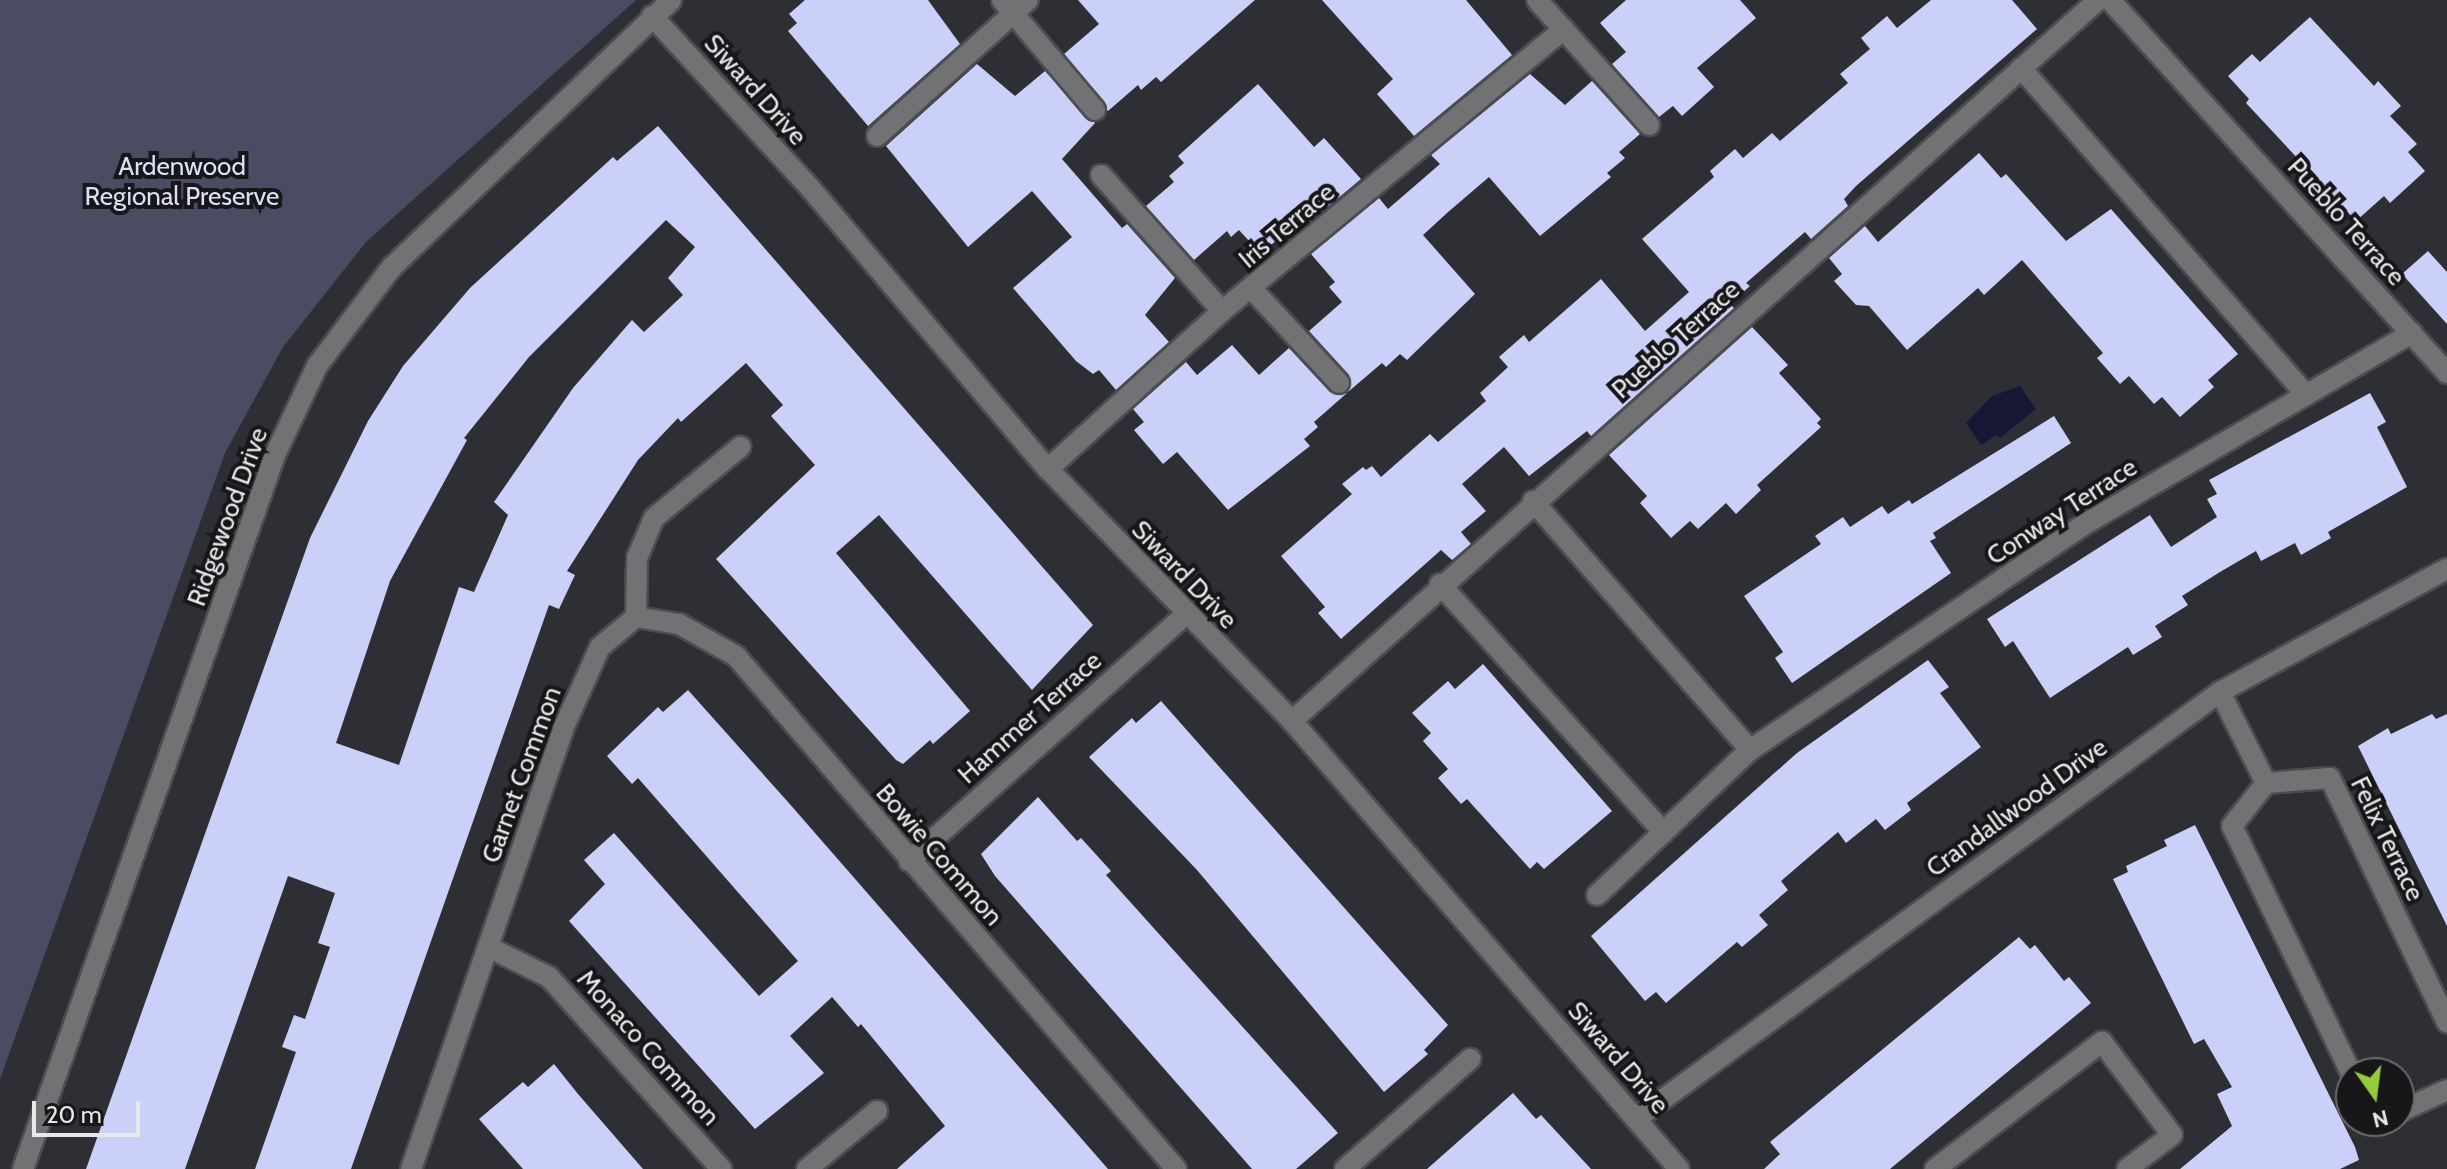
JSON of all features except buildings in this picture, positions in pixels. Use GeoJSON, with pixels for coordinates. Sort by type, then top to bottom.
{"type":"FeatureCollection","features":[{"type":"Feature","properties":{"kind":"street","name":"Ridgewood Drive"},"geometry":{"type":"LineString","coordinates":[[23,1169],[275,455],[317,366],[392,267],[671,0]]}},
{"type":"Feature","properties":{"kind":"street"},"geometry":{"type":"LineString","coordinates":[[1537,0],[1649,125]]}},
{"type":"Feature","properties":{"kind":"street","name":"Pueblo Terrace"},"geometry":{"type":"LineString","coordinates":[[1292,721],[1440,584],[2098,0]]}},
{"type":"Feature","properties":{"kind":"street","name":"Pueblo Terrace"},"geometry":{"type":"LineString","coordinates":[[2110,0],[2447,373]]}},
{"type":"Feature","properties":{"kind":"street"},"geometry":{"type":"LineString","coordinates":[[877,136],[1014,4],[1095,110]]}},
{"type":"Feature","properties":{"kind":"street","name":"Siward Drive"},"geometry":{"type":"LineString","coordinates":[[652,16],[811,189],[1048,469],[1185,615],[1292,721],[1679,1169]]}},
{"type":"Feature","properties":{"kind":"street","name":"Iris Terrace"},"geometry":{"type":"LineString","coordinates":[[1048,469],[1222,311],[1564,29]]}},
{"type":"Feature","properties":{"kind":"street"},"geometry":{"type":"LineString","coordinates":[[2021,68],[2306,395]]}},
{"type":"Feature","properties":{"kind":"street"},"geometry":{"type":"LineString","coordinates":[[1101,175],[1222,311]]}},
{"type":"Feature","properties":{"kind":"street"},"geometry":{"type":"LineString","coordinates":[[1252,289],[1339,383]]}},
{"type":"Feature","properties":{"kind":"street","name":"Conway Terrace"},"geometry":{"type":"LineString","coordinates":[[1597,895],[1750,750],[2090,521],[2412,333]]}},
{"type":"Feature","properties":{"kind":"street"},"geometry":{"type":"LineString","coordinates":[[636,617],[637,558],[654,518],[740,447]]}},
{"type":"Feature","properties":{"kind":"street"},"geometry":{"type":"LineString","coordinates":[[1533,501],[1750,750]]}},
{"type":"Feature","properties":{"kind":"street","name":"Crandallwood Drive"},"geometry":{"type":"LineString","coordinates":[[1636,1119],[2220,692],[2447,569]]}},
{"type":"Feature","properties":{"kind":"street"},"geometry":{"type":"LineString","coordinates":[[1440,584],[1663,832]]}},
{"type":"Feature","properties":{"kind":"street","name":"Hammer Terrace"},"geometry":{"type":"LineString","coordinates":[[909,861],[1185,615]]}},
{"type":"Feature","properties":{"kind":"street","name":"Bowie Common"},"geometry":{"type":"LineString","coordinates":[[636,617],[679,624],[736,656],[1176,1169]]}},
{"type":"Feature","properties":{"kind":"street","name":"Garnet Common"},"geometry":{"type":"LineString","coordinates":[[411,1169],[563,729],[600,647],[636,617]]}},
{"type":"Feature","properties":{"kind":"street"},"geometry":{"type":"LineString","coordinates":[[2220,692],[2266,783],[2232,826],[2343,1057]]}},
{"type":"Feature","properties":{"kind":"street","name":"Felix Terrace"},"geometry":{"type":"LineString","coordinates":[[2266,783],[2330,778],[2447,1022]]}},
{"type":"Feature","properties":{"kind":"street","name":"Monaco Common"},"geometry":{"type":"LineString","coordinates":[[488,947],[549,977],[721,1169]]}},
{"type":"Feature","properties":{"kind":"street"},"geometry":{"type":"LineString","coordinates":[[1935,1169],[2102,1042],[2172,1135],[2127,1169]]}},
{"type":"Feature","properties":{"kind":"street"},"geometry":{"type":"LineString","coordinates":[[1345,1169],[1470,1059]]}},
{"type":"Feature","properties":{"kind":"street"},"geometry":{"type":"LineString","coordinates":[[2415,1105],[2447,1090]]}},
{"type":"Feature","properties":{"kind":"street"},"geometry":{"type":"LineString","coordinates":[[807,1169],[877,1111]]}},
{"type":"Feature","properties":{"kind":"green space","name":"Ardenwood Regional Preserve"},"geometry":{"type":"Polygon","coordinates":[[[0,0],[636,0],[366,242],[283,347],[225,453],[0,1079],[0,0]]]}},
{"type":"Feature","properties":{"kind":"shaded area"},"geometry":{"type":"Polygon","coordinates":[[[2020,386],[2036,409],[2000,438],[1997,435],[1981,445],[1966,423],[1992,396],[2020,386]]]}}]}
